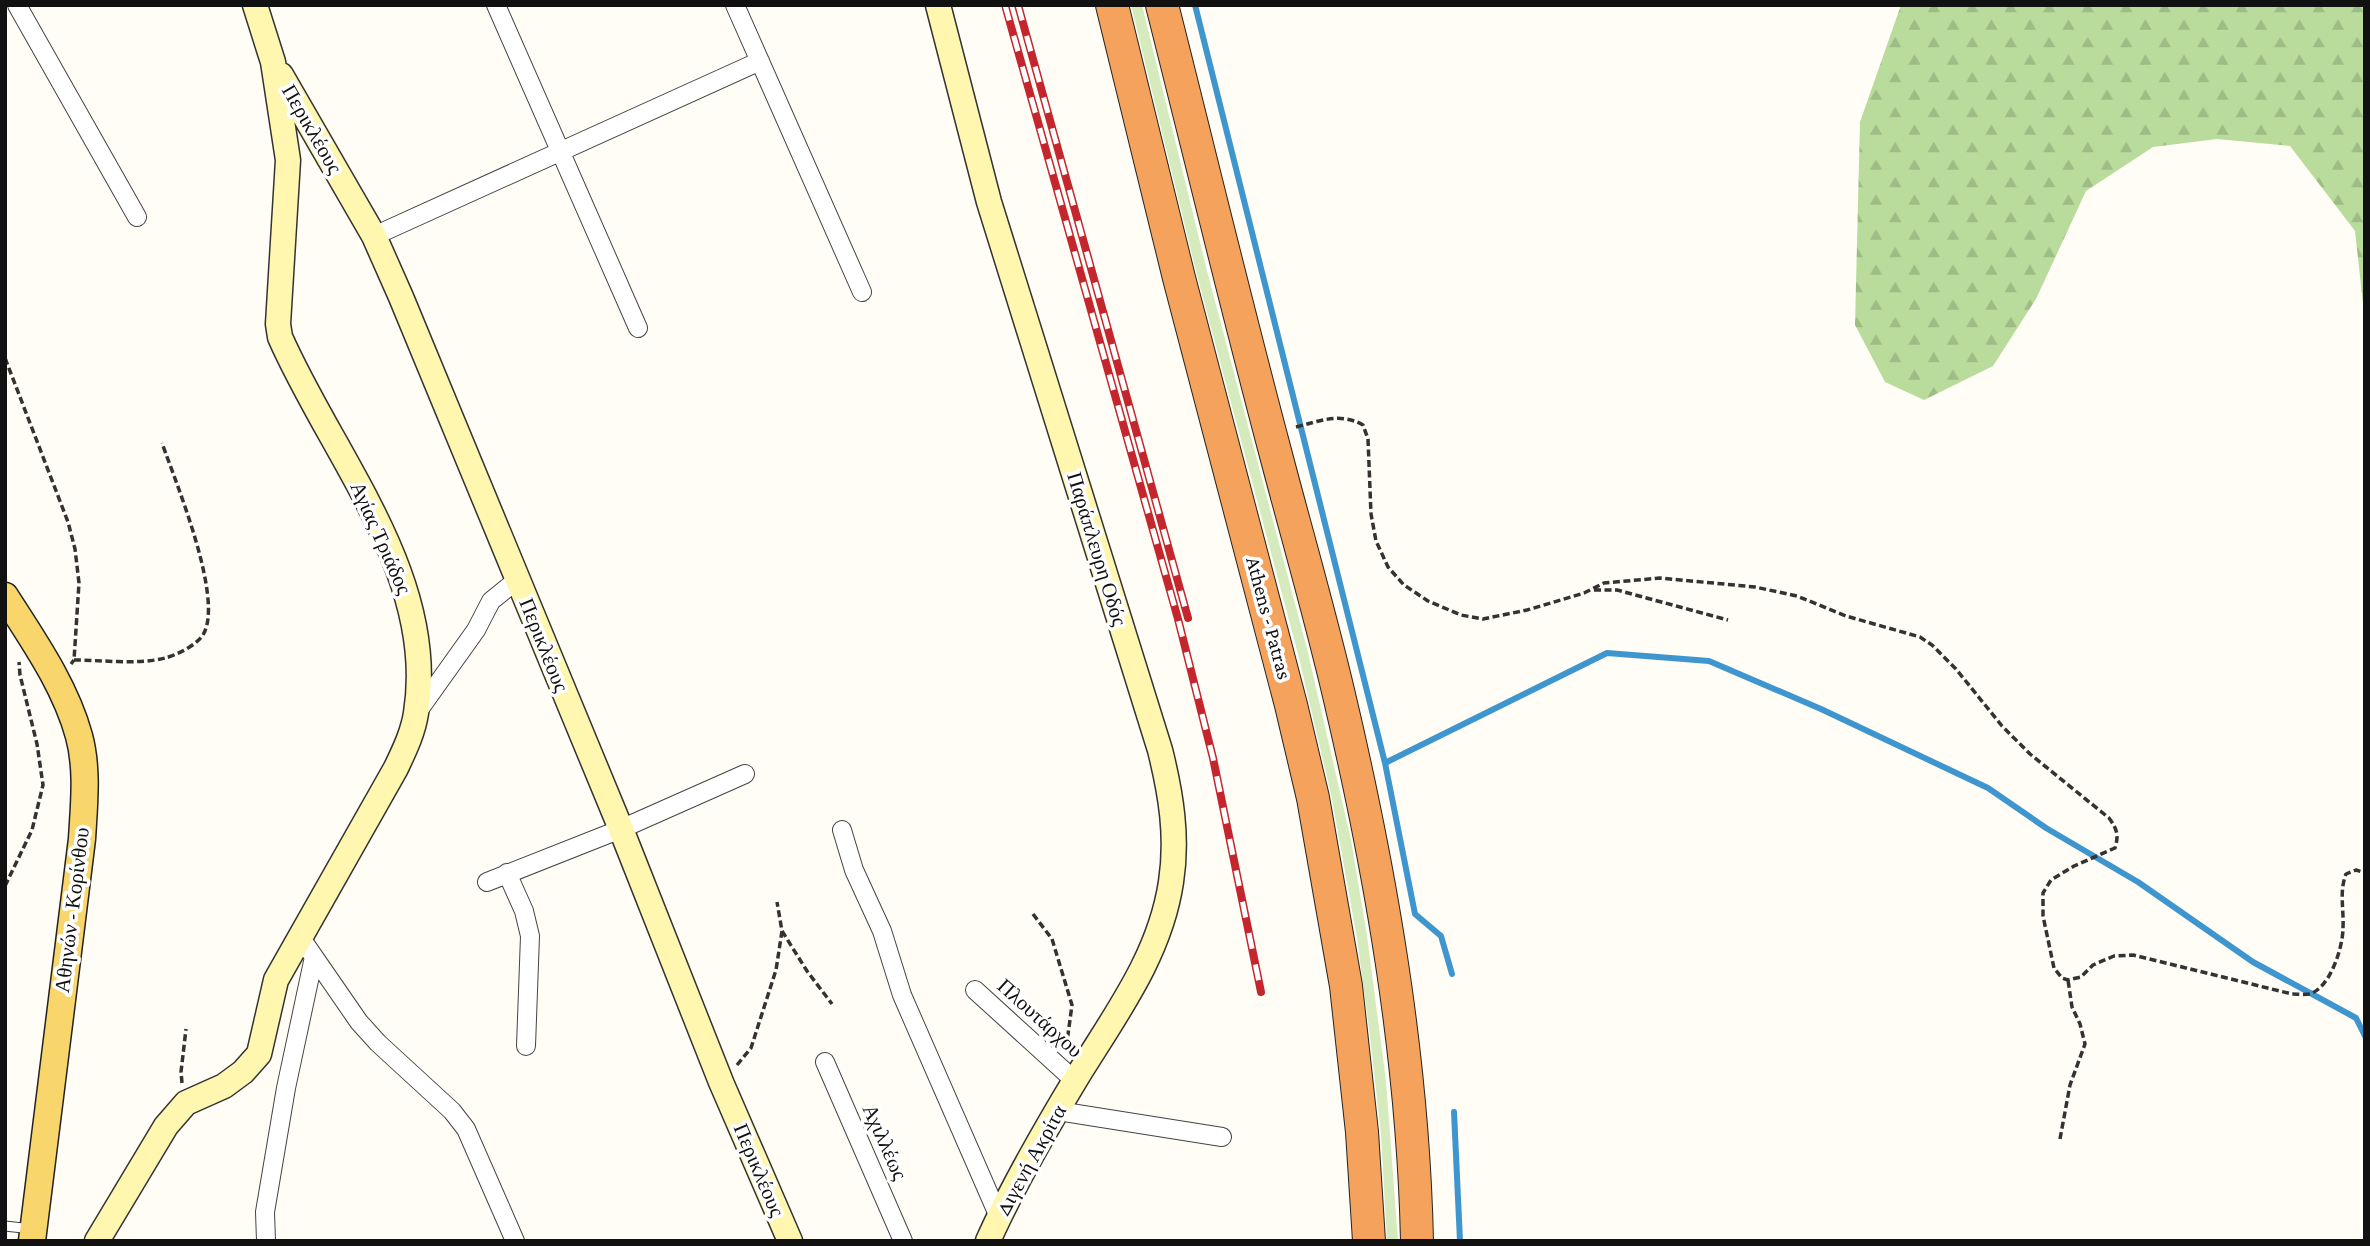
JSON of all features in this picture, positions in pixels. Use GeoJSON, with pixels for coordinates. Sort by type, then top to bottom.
{"type":"FeatureCollection","features":[{"type":"Feature","properties":{"kind":"highway","name":"Athens - Patras"},"geometry":{"type":"LineString","coordinates":[[1112,5],[1185,303],[1292,705],[1315,810],[1346,986],[1362,1132],[1369,1241]]}},
{"type":"Feature","properties":{"kind":"highway"},"geometry":{"type":"LineString","coordinates":[[1162,5],[1360,787],[1394,983],[1408,1104],[1417,1241]]}},
{"type":"Feature","properties":{"kind":"main road","name":"Αγίας Τριάδος"},"geometry":{"type":"LineString","coordinates":[[97,1241],[166,1126],[186,1103],[224,1086],[243,1072],[259,1054],[273,987],[280,972],[308,948],[409,740],[416,714],[419,659],[409,598],[364,496],[280,337],[278,324],[288,160],[273,62],[256,5]]}},
{"type":"Feature","properties":{"kind":"main road","name":"Παράπλευρη Οδός"},"geometry":{"type":"LineString","coordinates":[[938,5],[989,202],[1127,642],[1172,798],[1174,849],[1171,881],[1153,948],[1137,980],[1069,1075]]}},
{"type":"Feature","properties":{"kind":"main road","name":"Περικλέους"},"geometry":{"type":"LineString","coordinates":[[273,62],[374,236],[790,1241]]}},
{"type":"Feature","properties":{"kind":"main road","name":"Αθηνών - Κορίνθου"},"geometry":{"type":"LineString","coordinates":[[11,605],[58,684],[79,737],[85,789],[80,852],[33,1235]]}},
{"type":"Feature","properties":{"kind":"main road","name":"Διγενή Ακρίτα"},"geometry":{"type":"LineString","coordinates":[[988,1241],[1058,1111],[1069,1075]]}},
{"type":"Feature","properties":{"kind":"street"},"geometry":{"type":"LineString","coordinates":[[17,5],[137,217]]}},
{"type":"Feature","properties":{"kind":"street"},"geometry":{"type":"LineString","coordinates":[[496,5],[638,328]]}},
{"type":"Feature","properties":{"kind":"street"},"geometry":{"type":"LineString","coordinates":[[735,5],[862,292]]}},
{"type":"Feature","properties":{"kind":"street"},"geometry":{"type":"LineString","coordinates":[[374,236],[760,61]]}},
{"type":"Feature","properties":{"kind":"street"},"geometry":{"type":"LineString","coordinates":[[416,714],[476,630],[491,601],[517,580]]}},
{"type":"Feature","properties":{"kind":"street"},"geometry":{"type":"LineString","coordinates":[[486,881],[621,829],[745,774]]}},
{"type":"Feature","properties":{"kind":"street"},"geometry":{"type":"LineString","coordinates":[[842,830],[854,870],[882,931],[902,995],[999,1217]]}},
{"type":"Feature","properties":{"kind":"street"},"geometry":{"type":"LineString","coordinates":[[507,873],[524,911],[530,936],[526,1046]]}},
{"type":"Feature","properties":{"kind":"street"},"geometry":{"type":"LineString","coordinates":[[265,1241],[265,1212],[308,948]]}},
{"type":"Feature","properties":{"kind":"street"},"geometry":{"type":"LineString","coordinates":[[308,948],[359,1023],[452,1111],[466,1129],[515,1241]]}},
{"type":"Feature","properties":{"kind":"street","name":"Πλουτάρχου"},"geometry":{"type":"LineString","coordinates":[[975,990],[1069,1075]]}},
{"type":"Feature","properties":{"kind":"street","name":"Αχιλλέως"},"geometry":{"type":"LineString","coordinates":[[825,1062],[903,1241]]}},
{"type":"Feature","properties":{"kind":"street"},"geometry":{"type":"LineString","coordinates":[[1058,1111],[1222,1137]]}},
{"type":"Feature","properties":{"kind":"lane"},"geometry":{"type":"LineString","coordinates":[[5,1226],[33,1235]]}},
{"type":"Feature","properties":{"kind":"path"},"geometry":{"type":"LineString","coordinates":[[5,358],[68,522],[75,549],[79,583],[74,660],[58,684]]}},
{"type":"Feature","properties":{"kind":"path"},"geometry":{"type":"LineString","coordinates":[[1296,427],[1336,417],[1352,418],[1363,425],[1368,439],[1371,514],[1376,541],[1388,568],[1404,585],[1428,601],[1461,615],[1483,619],[1516,614],[1604,583],[1660,578],[1755,587],[1797,596],[1846,616],[1901,630],[1932,645],[2021,744],[2109,818],[2116,828],[2119,837],[2115,848],[2074,866],[2051,880],[2043,893],[2043,916],[2054,968],[2062,978],[2068,980],[2081,977],[2093,965],[2115,956],[2133,955],[2292,995],[2311,993],[2329,974],[2339,954],[2344,930],[2341,887],[2346,874],[2356,870],[2365,873]]}},
{"type":"Feature","properties":{"kind":"path"},"geometry":{"type":"LineString","coordinates":[[74,660],[166,658],[189,647],[203,636],[208,624],[210,598],[190,520],[162,443]]}},
{"type":"Feature","properties":{"kind":"path"},"geometry":{"type":"LineString","coordinates":[[1592,589],[1617,590],[1728,620]]}},
{"type":"Feature","properties":{"kind":"path"},"geometry":{"type":"LineString","coordinates":[[5,886],[32,830],[43,785],[37,744],[20,675],[11,605]]}},
{"type":"Feature","properties":{"kind":"path"},"geometry":{"type":"LineString","coordinates":[[722,1082],[751,1048],[776,970],[782,931],[777,902]]}},
{"type":"Feature","properties":{"kind":"path"},"geometry":{"type":"LineString","coordinates":[[1033,914],[1052,939],[1072,1004],[1069,1075]]}},
{"type":"Feature","properties":{"kind":"path"},"geometry":{"type":"LineString","coordinates":[[782,931],[832,1004]]}},
{"type":"Feature","properties":{"kind":"path"},"geometry":{"type":"LineString","coordinates":[[2060,1139],[2070,1086],[2085,1044],[2072,1007],[2068,980]]}},
{"type":"Feature","properties":{"kind":"path"},"geometry":{"type":"LineString","coordinates":[[186,1029],[181,1072],[186,1103]]}},
{"type":"Feature","properties":{"kind":"green space"},"geometry":{"type":"Polygon","coordinates":[[[1131,5],[1142,5],[1207,271],[1307,649],[1351,840],[1386,1081],[1398,1241],[1387,1241],[1381,1134],[1370,1036],[1357,938],[1331,794],[1298,654],[1197,275],[1131,5]]]}},
{"type":"Feature","properties":{"kind":"green space"},"geometry":{"type":"Polygon","coordinates":[[[1901,5],[2365,5],[2365,322],[2355,231],[2290,146],[2217,139],[2153,147],[2086,191],[2036,299],[1993,366],[1924,400],[1885,382],[1855,325],[1860,122],[1901,5]]]}},
{"type":"Feature","properties":{"kind":"waterway"},"geometry":{"type":"LineString","coordinates":[[1195,5],[1385,763],[1415,914],[1441,936],[1452,974]]}},
{"type":"Feature","properties":{"kind":"waterway"},"geometry":{"type":"LineString","coordinates":[[1385,763],[1607,653],[1709,661],[1821,709],[1988,788],[2046,828],[2138,882],[2253,962],[2356,1018],[2365,1036]]}},
{"type":"Feature","properties":{"kind":"waterway"},"geometry":{"type":"LineString","coordinates":[[1454,1112],[1460,1241]]}},
{"type":"Feature","properties":{"kind":"railway"},"geometry":{"type":"LineString","coordinates":[[1005,5],[1178,619],[1213,758],[1261,992]]}},
{"type":"Feature","properties":{"kind":"railway"},"geometry":{"type":"LineString","coordinates":[[1018,5],[1188,618]]}}]}
